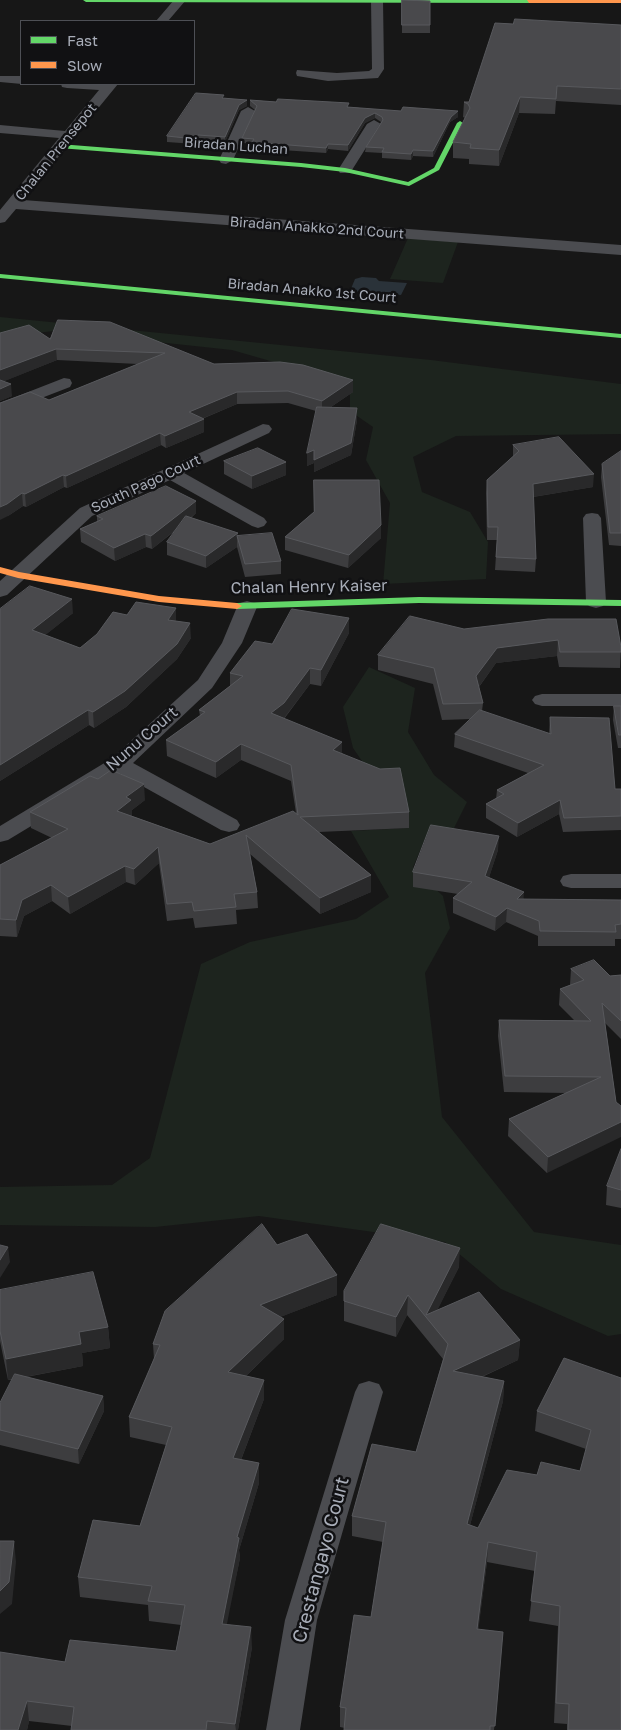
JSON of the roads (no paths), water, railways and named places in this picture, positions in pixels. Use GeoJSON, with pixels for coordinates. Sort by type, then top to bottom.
{"type":"FeatureCollection","features":[{"type":"Feature","properties":{"kind":"street"},"geometry":{"type":"LineString","coordinates":[[86,0],[621,1]]}},
{"type":"Feature","properties":{"kind":"street"},"geometry":{"type":"LineString","coordinates":[[163,20],[180,0]]}},
{"type":"Feature","properties":{"kind":"street"},"geometry":{"type":"LineString","coordinates":[[302,72],[320,77],[347,78],[373,75],[378,69],[377,0]]}},
{"type":"Feature","properties":{"kind":"street"},"geometry":{"type":"LineString","coordinates":[[2,79],[20,80]]}},
{"type":"Feature","properties":{"kind":"street","name":"Chalan Prensepot"},"geometry":{"type":"LineString","coordinates":[[0,220],[110,85]]}},
{"type":"Feature","properties":{"kind":"street"},"geometry":{"type":"LineString","coordinates":[[226,160],[248,111]]}},
{"type":"Feature","properties":{"kind":"street"},"geometry":{"type":"LineString","coordinates":[[345,170],[374,124]]}},
{"type":"Feature","properties":{"kind":"street","name":"Biradan Luchan"},"geometry":{"type":"LineString","coordinates":[[59,146],[345,170],[409,184],[437,169],[460,124]]}},
{"type":"Feature","properties":{"kind":"street"},"geometry":{"type":"LineString","coordinates":[[0,129],[69,135]]}},
{"type":"Feature","properties":{"kind":"street","name":"Biradan Anakko 2nd Court"},"geometry":{"type":"LineString","coordinates":[[0,192],[18,199],[621,250]]}},
{"type":"Feature","properties":{"kind":"street","name":"Biradan Anakko 1st Court"},"geometry":{"type":"LineString","coordinates":[[0,276],[621,336]]}},
{"type":"Feature","properties":{"kind":"street"},"geometry":{"type":"LineString","coordinates":[[0,409],[64,383]]}},
{"type":"Feature","properties":{"kind":"street","name":"South Pago Court"},"geometry":{"type":"LineString","coordinates":[[0,591],[9,573],[86,512],[263,429]]}},
{"type":"Feature","properties":{"kind":"street"},"geometry":{"type":"LineString","coordinates":[[171,473],[258,522]]}},
{"type":"Feature","properties":{"kind":"street"},"geometry":{"type":"LineString","coordinates":[[592,518],[596,602]]}},
{"type":"Feature","properties":{"kind":"street","name":"Chalan Henry Kaiser"},"geometry":{"type":"LineString","coordinates":[[9,573],[159,599],[248,607],[419,600],[621,603]]}},
{"type":"Feature","properties":{"kind":"street","name":"Nunu Court"},"geometry":{"type":"LineString","coordinates":[[0,835],[119,764],[205,684],[232,643],[248,607]]}},
{"type":"Feature","properties":{"kind":"street"},"geometry":{"type":"LineString","coordinates":[[542,700],[621,700]]}},
{"type":"Feature","properties":{"kind":"street"},"geometry":{"type":"LineString","coordinates":[[119,764],[229,825]]}},
{"type":"Feature","properties":{"kind":"street"},"geometry":{"type":"LineString","coordinates":[[572,881],[621,880]]}},
{"type":"Feature","properties":{"kind":"street","name":"Crestangayo Court"},"geometry":{"type":"LineString","coordinates":[[283,1730],[301,1620],[368,1392]]}}]}
